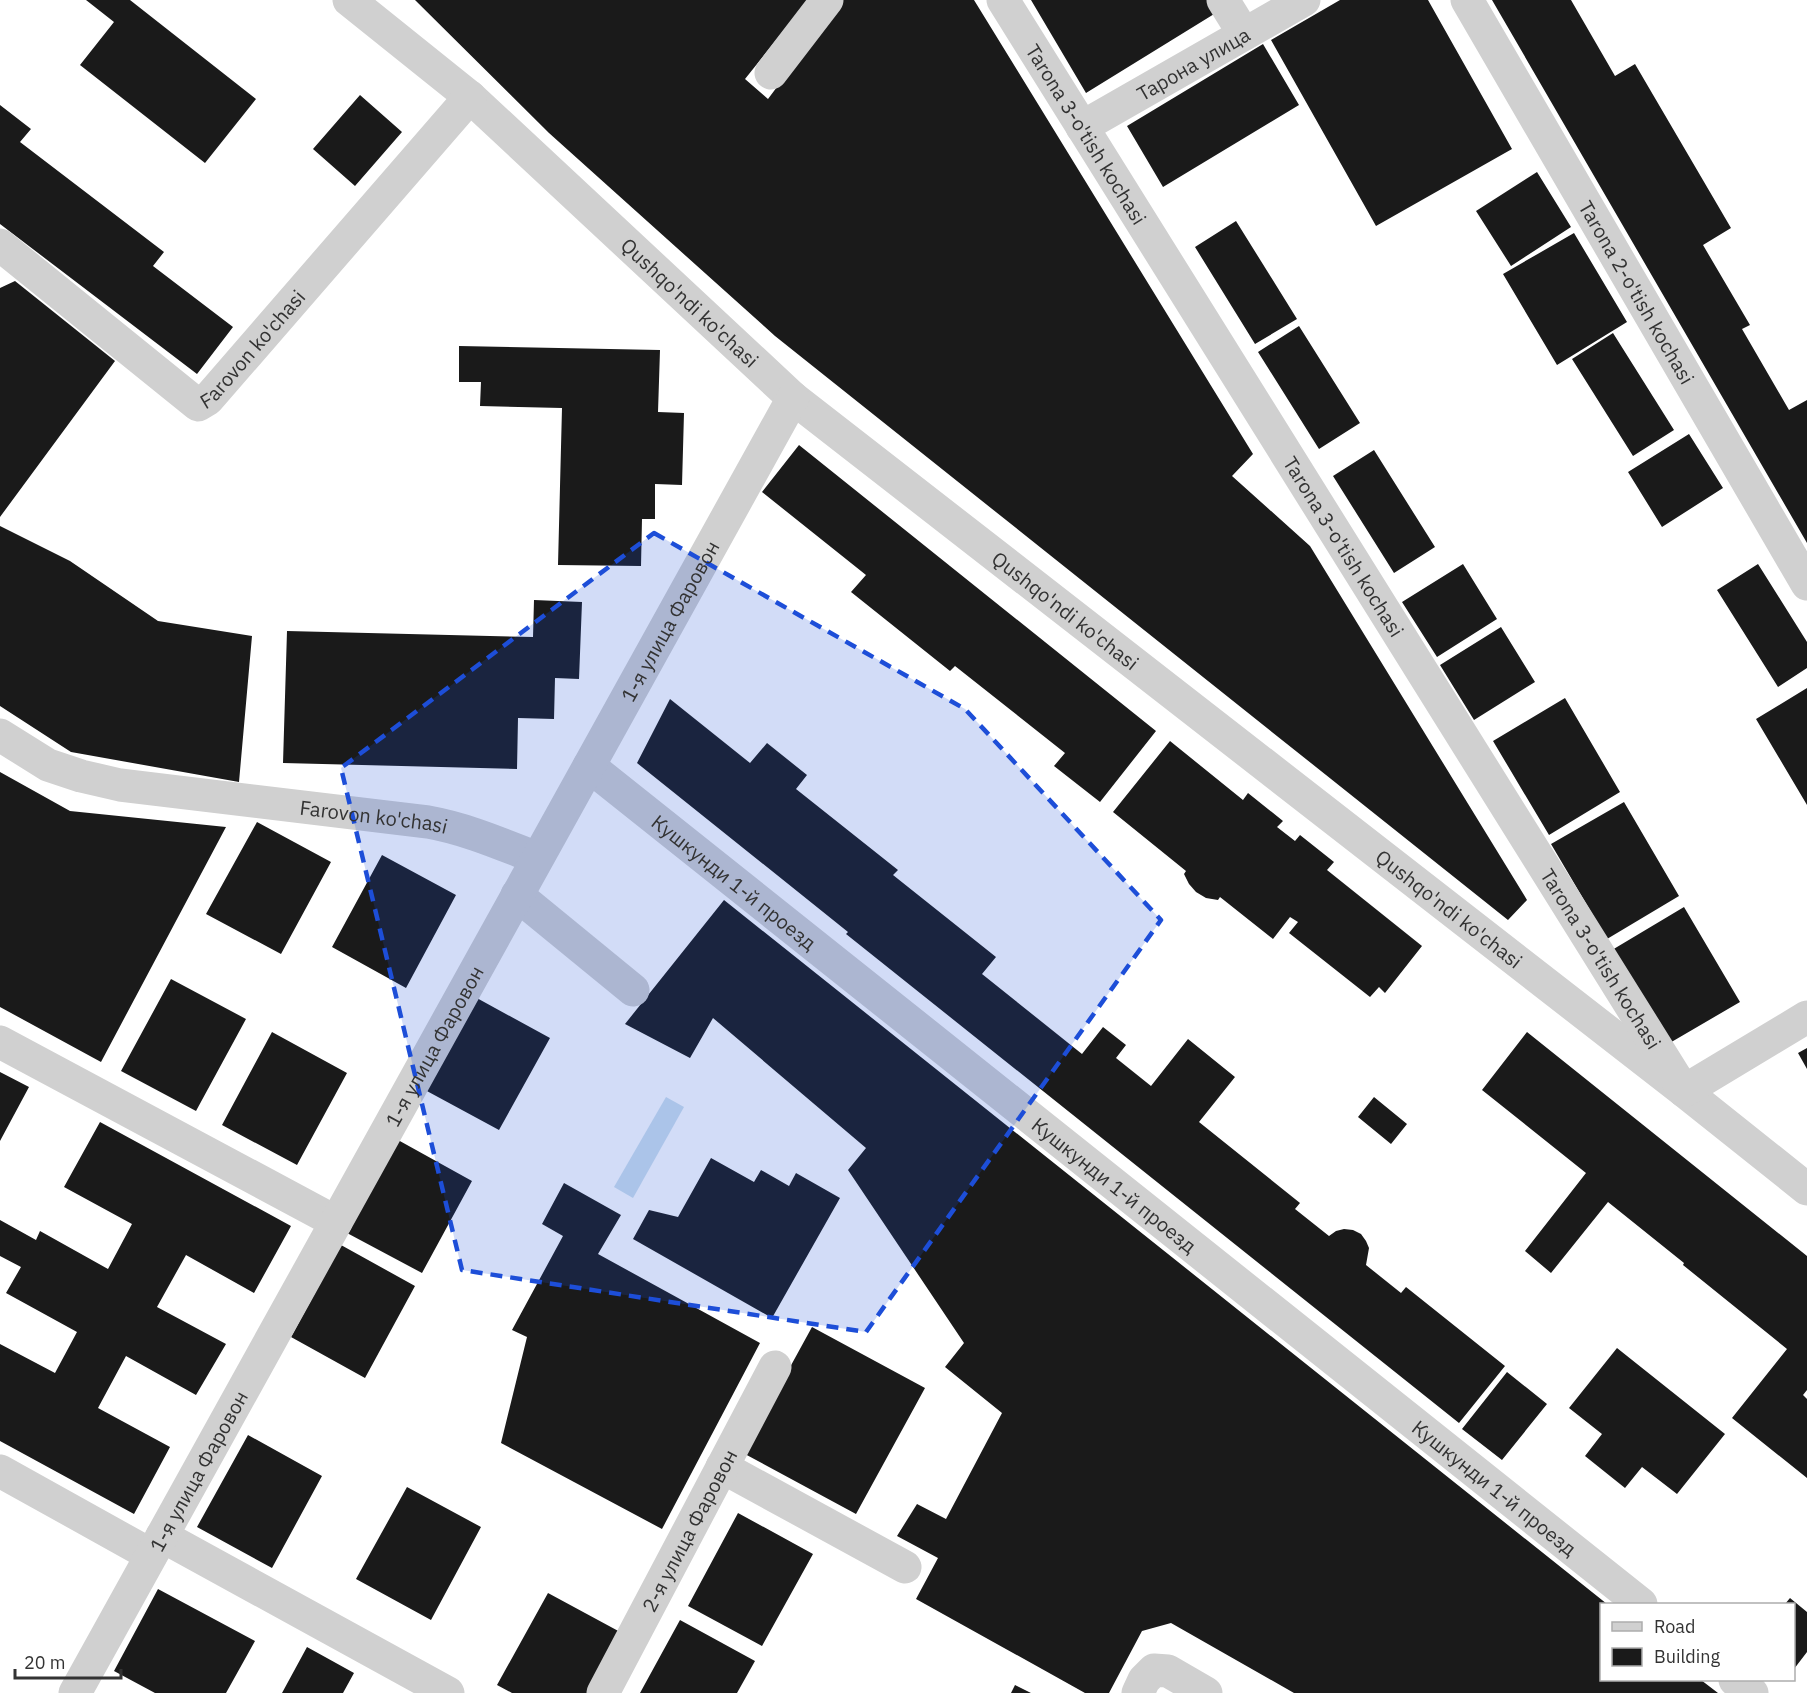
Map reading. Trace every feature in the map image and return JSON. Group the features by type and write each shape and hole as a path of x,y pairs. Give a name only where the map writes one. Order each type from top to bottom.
{"street":[{"name":"Qushqo'ndi ko'chasi","path":"350,0 470,97 793,398 1807,1189"},
{"path":"771,73 827,0"},
{"name":"Tarona 3-o'tish kochasi","path":"1003,0 1684,1091"},
{"path":"1223,0 1244,34"},
{"name":"Тарона улица","path":"1082,127 1304,0"},
{"name":"Tarona 2-o'tish kochasi","path":"1467,0 1807,584"},
{"name":"Farovon ko'chasi","path":"0,245 198,405 208,399 470,97"},
{"name":"1-я улица Фаровон","path":"75,1693 793,398"},
{"name":"Farovon ko'chasi","path":"0,735 48,765 120,785 428,822 479,835 537,858"},
{"name":"Кушкунди 1-й проезд","path":"589,766 1638,1603"},
{"path":"517,895 633,990"},
{"path":"1684,1091 1807,1017"},
{"path":"0,1042 336,1222"},
{"name":"2-я улица Фаровон","path":"603,1693 775,1367"},
{"path":"722,1467 905,1567"},
{"path":"0,1471 156,1545 448,1693"},
{"path":"1146,1682 1168,1671 1206,1693"},
{"path":"1736,1681 1752,1693"}],"highlighted area":[{"path":"654,533 965,709 1161,920 866,1332 462,1270 341,768"}],"water":[{"path":"666,1097 684,1107 633,1198 614,1187"}],"building":[{"path":"86,0 130,0 256,99 205,163 80,65 114,22"},
{"path":"415,0 808,0 745,79 768,99 842,0 974,0 1253,454 1232,476 1310,546 1527,900 1508,920 775,336 549,133"},
{"path":"1031,0 1213,0 1219,11 1086,93"},
{"path":"1340,0 1428,0 1512,149 1376,226 1271,40"},
{"path":"1492,0 1571,0 1615,76 1635,64 1731,228 1703,245 1750,325 1742,329 1789,410 1807,400 1807,543"},
{"path":"1263,44 1299,105 1163,187 1127,126"},
{"path":"360,95 402,132 355,186 313,149"},
{"path":"0,105 31,129 20,142 164,252 153,266 233,327 197,374 0,224"},
{"path":"1537,172 1571,227 1511,266 1476,211"},
{"path":"1236,221 1297,319 1255,344 1195,247"},
{"path":"1574,233 1627,322 1557,365 1503,274"},
{"path":"15,281 115,361 0,517 0,288"},
{"path":"1299,326 1360,423 1319,449 1258,352"},
{"path":"1613,333 1674,430 1633,456 1572,359"},
{"path":"459,346 660,350 658,412 684,413 682,485 655,484 655,519 642,519 641,566 558,565 562,408 480,406 481,382 459,382"},
{"path":"1689,434 1723,488 1662,527 1628,472"},
{"path":"799,445 1156,731 1100,802 1054,766 1065,753 955,666 950,671 851,592 866,575 762,492"},
{"path":"1374,450 1435,547 1394,573 1333,476"},
{"path":"0,526 70,561 158,621 252,636 239,782 71,752 0,706"},
{"path":"1463,564 1497,619 1437,657 1402,602"},
{"path":"1758,564 1807,642 1807,668 1778,687 1717,590"},
{"path":"534,600 582,602 579,679 555,678 554,719 518,718 517,769 283,763 287,631 533,637"},
{"path":"1501,627 1535,682 1474,720 1440,665"},
{"path":"1807,688 1807,805 1756,719"},
{"path":"1565,698 1620,792 1549,835 1493,741"},
{"path":"670,699 750,763 767,743 807,775 796,789 898,870 893,875 996,957 982,974 1082,1054 1103,1027 1126,1045 1116,1058 1151,1086 1188,1039 1235,1077 1199,1122 1300,1203 1295,1209 1329,1236 1344,1229 1361,1234 1369,1248 1366,1265 1401,1293 1406,1287 1505,1366 1459,1423 846,934 848,932 637,763"},
{"path":"1170,741 1243,800 1248,793 1283,821 1277,827 1295,841 1300,835 1334,862 1327,870 1422,946 1385,993 1379,987 1370,997 1289,933 1298,922 1290,917 1273,939 1220,897 1218,900 1206,898 1196,892 1184,874 1186,871 1113,812"},
{"path":"0,772 70,811 226,827 101,1062 0,1007"},
{"path":"1624,802 1679,896 1607,939 1551,844"},
{"path":"257,822 331,862 281,954 206,914"},
{"path":"382,855 456,895 406,988 332,947"},
{"path":"724,900 1606,1603 1600,1603 1600,1681 1702,1681 1718,1693 1294,1693 1171,1623 1142,1631 1109,1693 1085,1693 916,1599 938,1558 897,1536 917,1504 946,1519 1002,1413 945,1367 964,1343 848,1170 866,1148 713,1018 690,1058 625,1024"},
{"path":"1684,907 1740,1002 1668,1044 1612,950"},
{"path":"171,979 246,1019 196,1111 121,1071"},
{"path":"475,997 550,1038 499,1130 425,1090"},
{"path":"272,1032 347,1073 297,1165 222,1125"},
{"path":"1527,1032 1807,1256 1807,1390 1803,1395 1807,1399 1807,1478 1732,1418 1787,1349 1683,1265 1684,1263 1608,1202 1551,1273 1525,1251 1586,1173 1482,1090"},
{"path":"1807,1048 1807,1069 1798,1053"},
{"path":"0,1072 29,1087 0,1141"},
{"path":"1374,1097 1407,1124 1391,1144 1358,1117"},
{"path":"100,1122 291,1226 254,1293 186,1255 157,1307 226,1344 196,1395 126,1356 98,1408 170,1447 134,1514 0,1441 0,1344 55,1373 77,1332 6,1293 21,1267 0,1256 0,1220 36,1240 40,1231 108,1269 132,1224 64,1187"},
{"path":"398,1140 472,1181 422,1273 347,1233"},
{"path":"711,1158 754,1182 761,1170 789,1186 796,1173 840,1198 772,1318 633,1239 649,1210 678,1217"},
{"path":"564,1183 621,1215 598,1254 760,1343 662,1529 501,1443 527,1337 512,1330 563,1236 542,1224"},
{"path":"341,1245 415,1286 365,1378 291,1337"},
{"path":"812,1327 925,1388 856,1514 743,1453"},
{"path":"1617,1348 1725,1434 1677,1494 1642,1467 1625,1488 1585,1456 1602,1434 1569,1408"},
{"path":"1507,1372 1547,1404 1502,1460 1462,1429"},
{"path":"248,1435 322,1476 272,1568 197,1527"},
{"path":"407,1487 481,1527 431,1620 356,1579"},
{"path":"738,1513 813,1554 762,1646 688,1606"},
{"path":"158,1589 255,1641 226,1693 155,1693 114,1671"},
{"path":"548,1593 622,1633 589,1693 512,1693 497,1685"},
{"path":"1790,1598 1807,1612 1807,1652 1795,1668 1795,1603 1786,1603"},
{"path":"680,1620 755,1661 737,1693 640,1693"},
{"path":"307,1647 354,1673 343,1693 282,1693"},
{"path":"1015,1685 1031,1693 1011,1693"}]}
